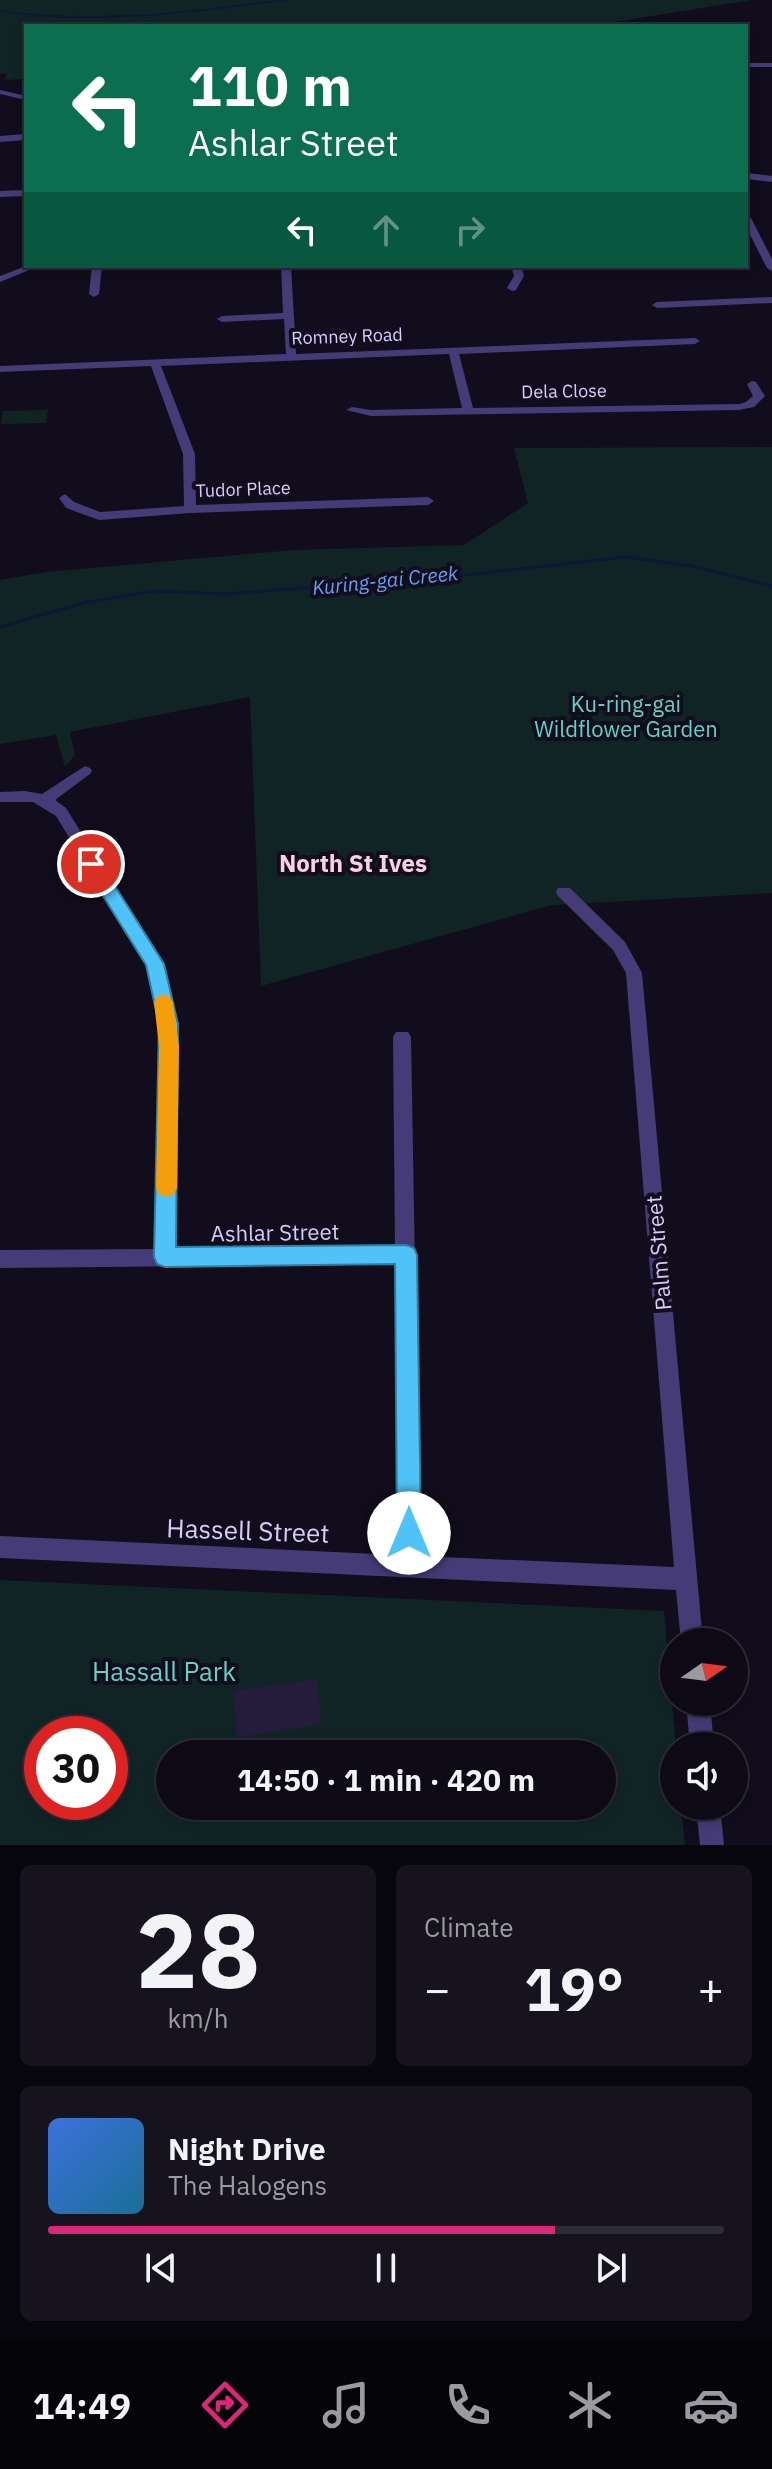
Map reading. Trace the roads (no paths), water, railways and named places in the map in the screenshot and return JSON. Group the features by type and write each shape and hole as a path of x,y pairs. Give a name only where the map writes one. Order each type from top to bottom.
{"street":[{"path":"748,65 772,65"},
{"path":"1,92 24,98"},
{"path":"0,139 24,137"},
{"path":"748,176 772,179"},
{"path":"0,194 24,193"},
{"path":"750,232 772,268"},
{"path":"0,279 29,268"},
{"path":"94,294 97,268"},
{"path":"286,268 291,356"},
{"path":"512,288 519,276 517,268"},
{"path":"657,305 772,300"},
{"path":"222,319 288,316"},
{"name":"Romney Road","path":"0,369 695,341"},
{"path":"453,350 468,411"},
{"path":"155,363 189,454 190,509"},
{"name":"Dela Close","path":"352,410 371,413 739,407 750,405 759,396 752,384"},
{"name":"Tudor Place","path":"65,498 70,505 99,516 190,509 428,501"},
{"path":"45,800 85,771"},
{"path":"0,797 45,800 61,812 155,964 169,1024 165,1257"},
{"name":"Palm Street","path":"564,892 619,946 634,973 691,1628"},
{"path":"402,1037 409,1564"},
{"name":"Ashlar Street","path":"0,1259 406,1255"},
{"name":"Hassell Street","path":"0,1547 686,1579"},
{"path":"709,1820 712,1845"}],"waterway":[{"path":"0,11 107,17 285,0"},
{"name":"Kuring-gai Creek","path":"0,627 83,603 153,591 224,594 449,577 625,557 692,566 772,586"}],"district":[{"name":"North St Ives","path":"353,863"}],"park label":[{"name":"Ku-ring-gai Wildflower Garden","path":"626,716"},
{"name":"Hassall Park","path":"164,1671"}]}
